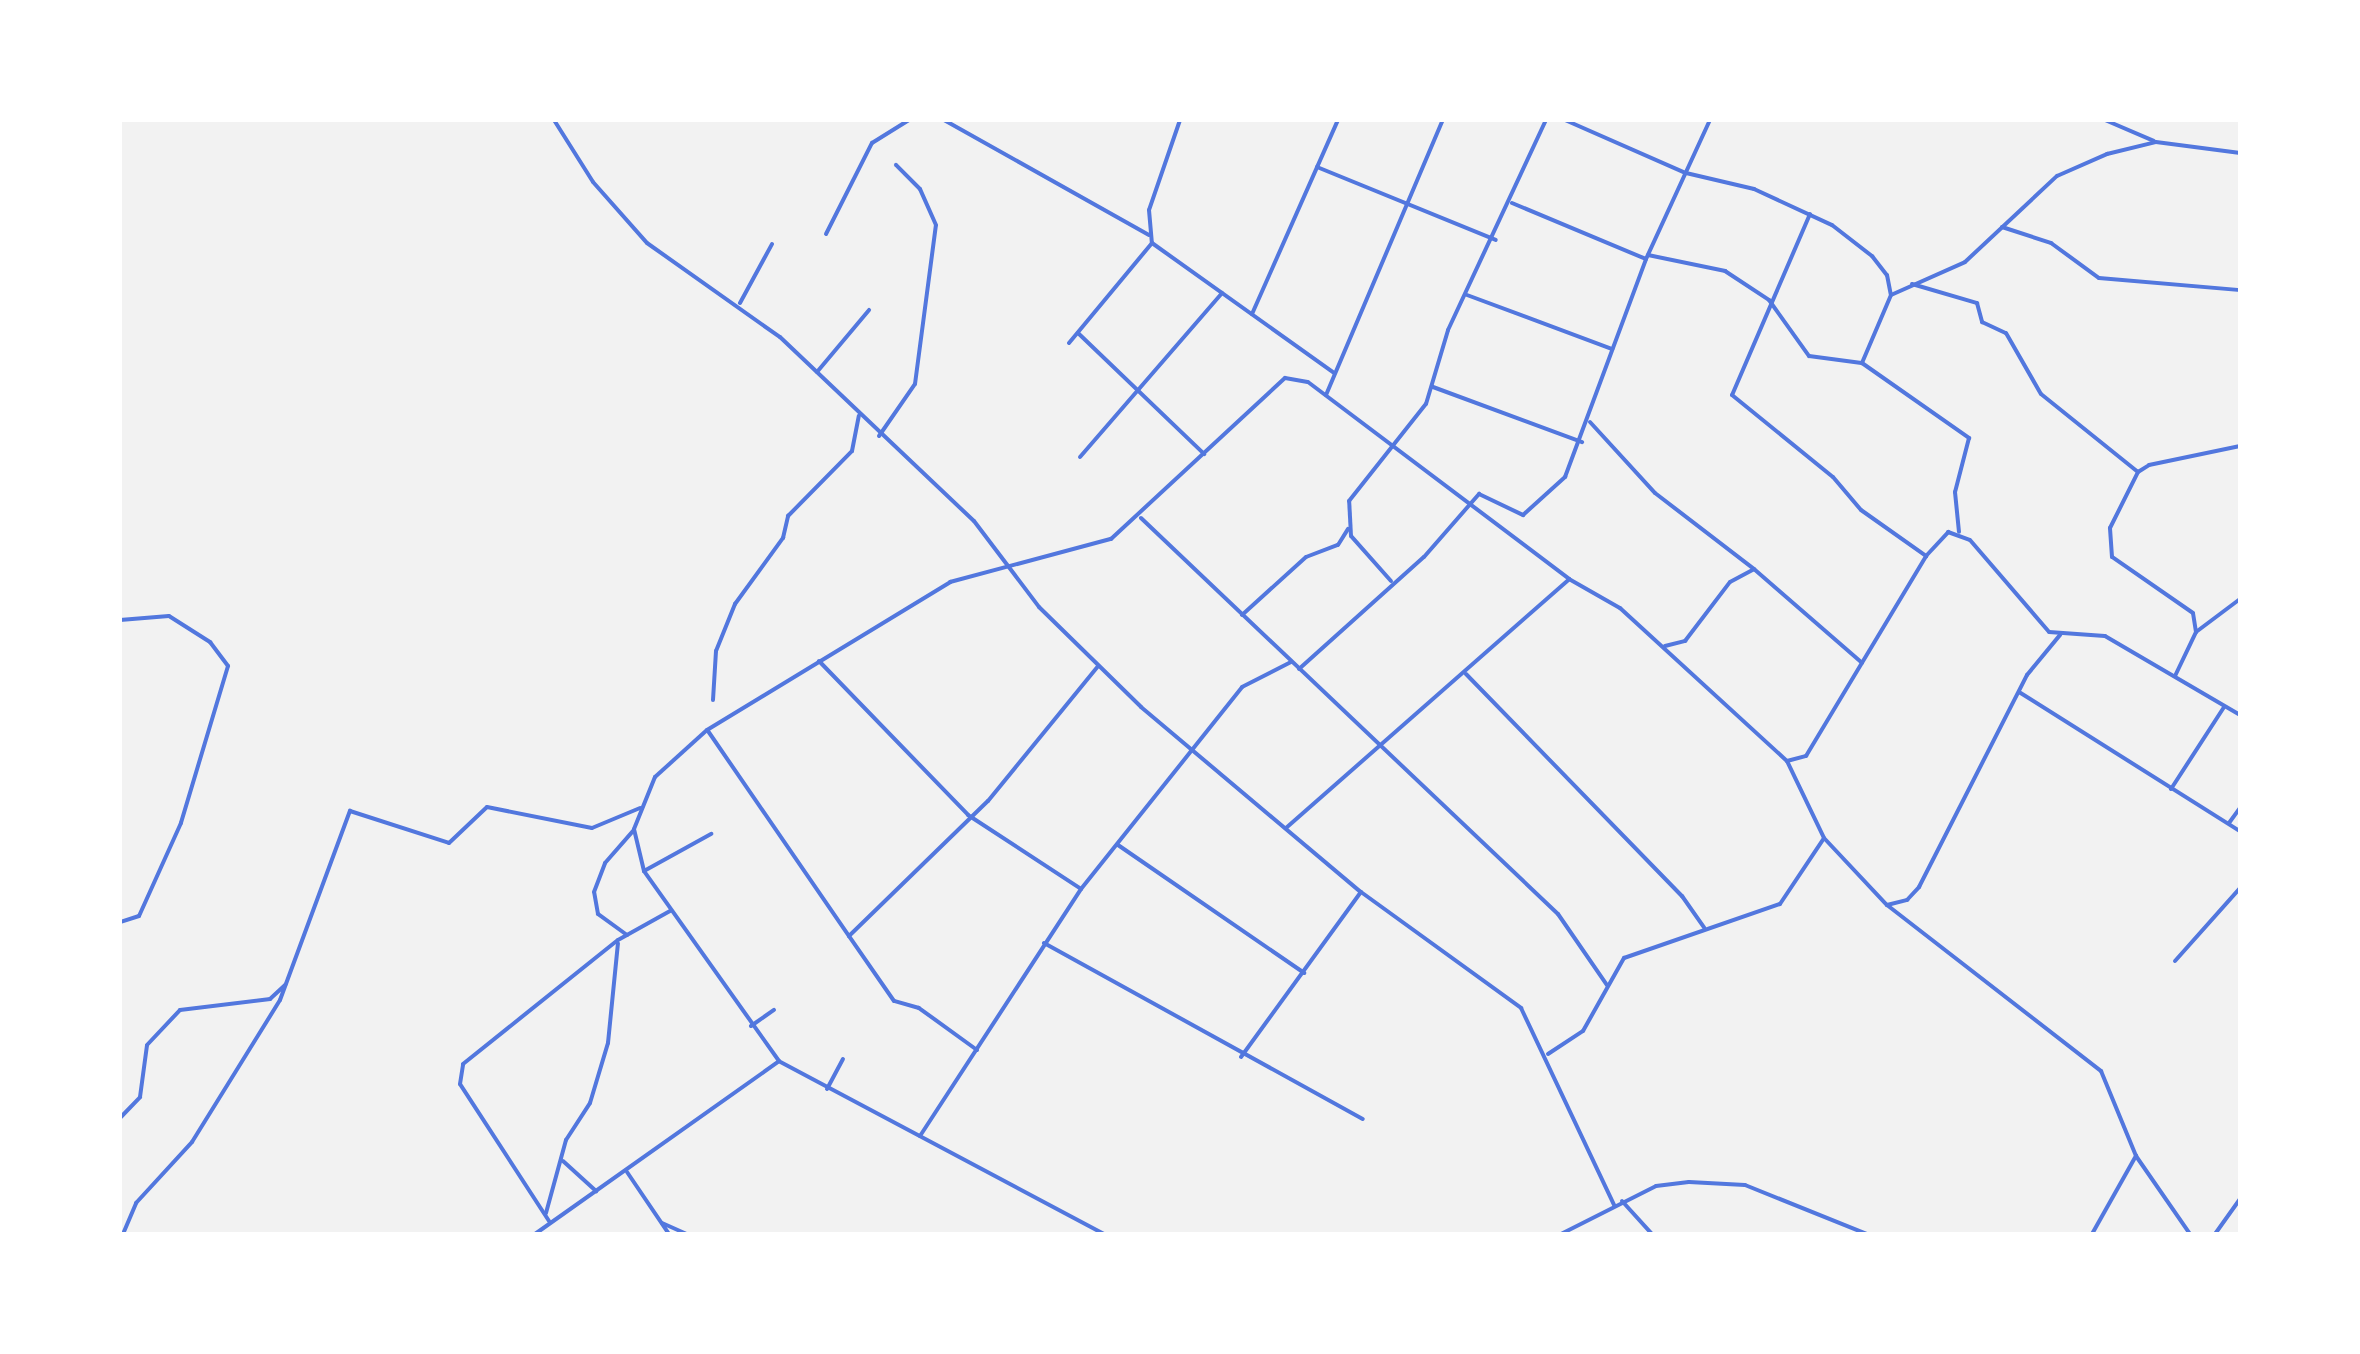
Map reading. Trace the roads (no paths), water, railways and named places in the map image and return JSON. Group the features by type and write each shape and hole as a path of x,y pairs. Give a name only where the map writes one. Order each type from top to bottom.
{"street":[{"path":"554,120 593,182 647,243 740,303 879,436 974,521 1001,564 1098,666 1190,750 1361,892 1521,1008 1548,1054 1614,1205"},
{"path":"826,234 872,143 909,120"},
{"path":"944,120 1149,235"},
{"path":"1180,120 1149,210 1152,243 1334,373"},
{"path":"1252,314 1338,120"},
{"path":"1326,395 1443,120"},
{"path":"1242,615 1306,557 1338,545 1348,529 1358,481 1391,442 1416,422 1433,387 1467,295 1496,240 1546,120"},
{"path":"1565,120 1686,173 1754,189 1810,214 1872,256 1887,275 1891,295 1862,363"},
{"path":"1299,669 1484,494 1518,514 1530,512 1565,477 1590,421 1612,349 1647,257 1710,120"},
{"path":"2105,120 2156,142 2240,153"},
{"path":"1891,295 1965,262 2057,176 2156,142"},
{"path":"879,436 915,384 936,225 920,189 896,165"},
{"path":"1317,167 1496,240"},
{"path":"1512,203 1647,257 1715,268 1769,300 1809,356 1862,363 1969,438 1955,492 1959,532 2029,615 2060,635 2105,636 2240,715"},
{"path":"1810,214 1769,300 1732,395 1833,477 1861,510 1926,556"},
{"path":"2001,227 2051,243 2099,278 2240,290"},
{"path":"1069,343 1152,243"},
{"path":"740,303 772,244"},
{"path":"1910,284 1977,303 1982,322 2006,333 2041,394 2138,472"},
{"path":"1080,457 1222,293"},
{"path":"1467,295 1612,349"},
{"path":"816,373 869,310"},
{"path":"1078,333 1204,454"},
{"path":"627,935 598,914 594,892 605,863 634,829 655,777 707,730 950,582 1001,564 1082,552 1141,518 1285,378 1326,395 1473,502 1569,579 1620,608 1787,761 1824,838 1887,905 2101,1071 2136,1156 2190,1234"},
{"path":"1433,387 1582,442"},
{"path":"713,700 716,651 735,604 783,538 788,516 852,451 859,416"},
{"path":"1590,421 1669,506 1754,569 1862,663"},
{"path":"2196,632 2179,597 2112,557 2110,528 2138,472 2181,454 2240,446"},
{"path":"1141,518 1558,914 1607,985"},
{"path":"1348,529 1391,581"},
{"path":"1787,761 1806,756 1938,539 1959,532"},
{"path":"1665,646 1685,641 1730,582 1754,569"},
{"path":"1286,828 1466,673 1569,579"},
{"path":"2175,676 2196,632 2240,599"},
{"path":"120,620 169,616 210,642 228,666 181,823 139,916 120,922"},
{"path":"1887,905 1907,900 1919,887 2019,691 2060,635"},
{"path":"819,661 968,815 1081,889"},
{"path":"920,1136 1081,889 1190,750 1252,677 1292,662"},
{"path":"849,936 968,815 988,801 1098,666"},
{"path":"1466,673 1682,896 1704,928"},
{"path":"2019,691 2240,831"},
{"path":"2171,789 2224,707"},
{"path":"707,730 894,1001 919,1008 977,1050"},
{"path":"123,1234 136,1203 192,1142 288,981 350,811 449,843 487,807 592,828 640,808"},
{"path":"2229,823 2240,808"},
{"path":"634,829 644,871 751,1026 779,1061 1104,1234"},
{"path":"644,871 711,834"},
{"path":"1548,1054 1583,1031 1624,958 1780,904 1824,838"},
{"path":"1118,845 1304,973"},
{"path":"2175,961 2240,888"},
{"path":"1241,1057 1361,892"},
{"path":"549,1221 460,1084 463,1064 618,940 670,911"},
{"path":"546,1213 608,1043 618,940"},
{"path":"1044,943 1241,1057 1363,1119"},
{"path":"120,1118 133,1111 145,1081 147,1045 165,1022 193,1005 270,999 288,981"},
{"path":"751,1026 774,1010"},
{"path":"827,1089 843,1059"},
{"path":"535,1234 549,1221 627,1172 779,1061"},
{"path":"2092,1234 2136,1156"},
{"path":"563,1161 596,1191"},
{"path":"627,1172 669,1234"},
{"path":"1561,1234 1622,1201 1689,1182 1745,1185 1867,1234"},
{"path":"2215,1234 2240,1199"},
{"path":"1622,1201 1652,1234"},
{"path":"660,1222 687,1234"}]}
